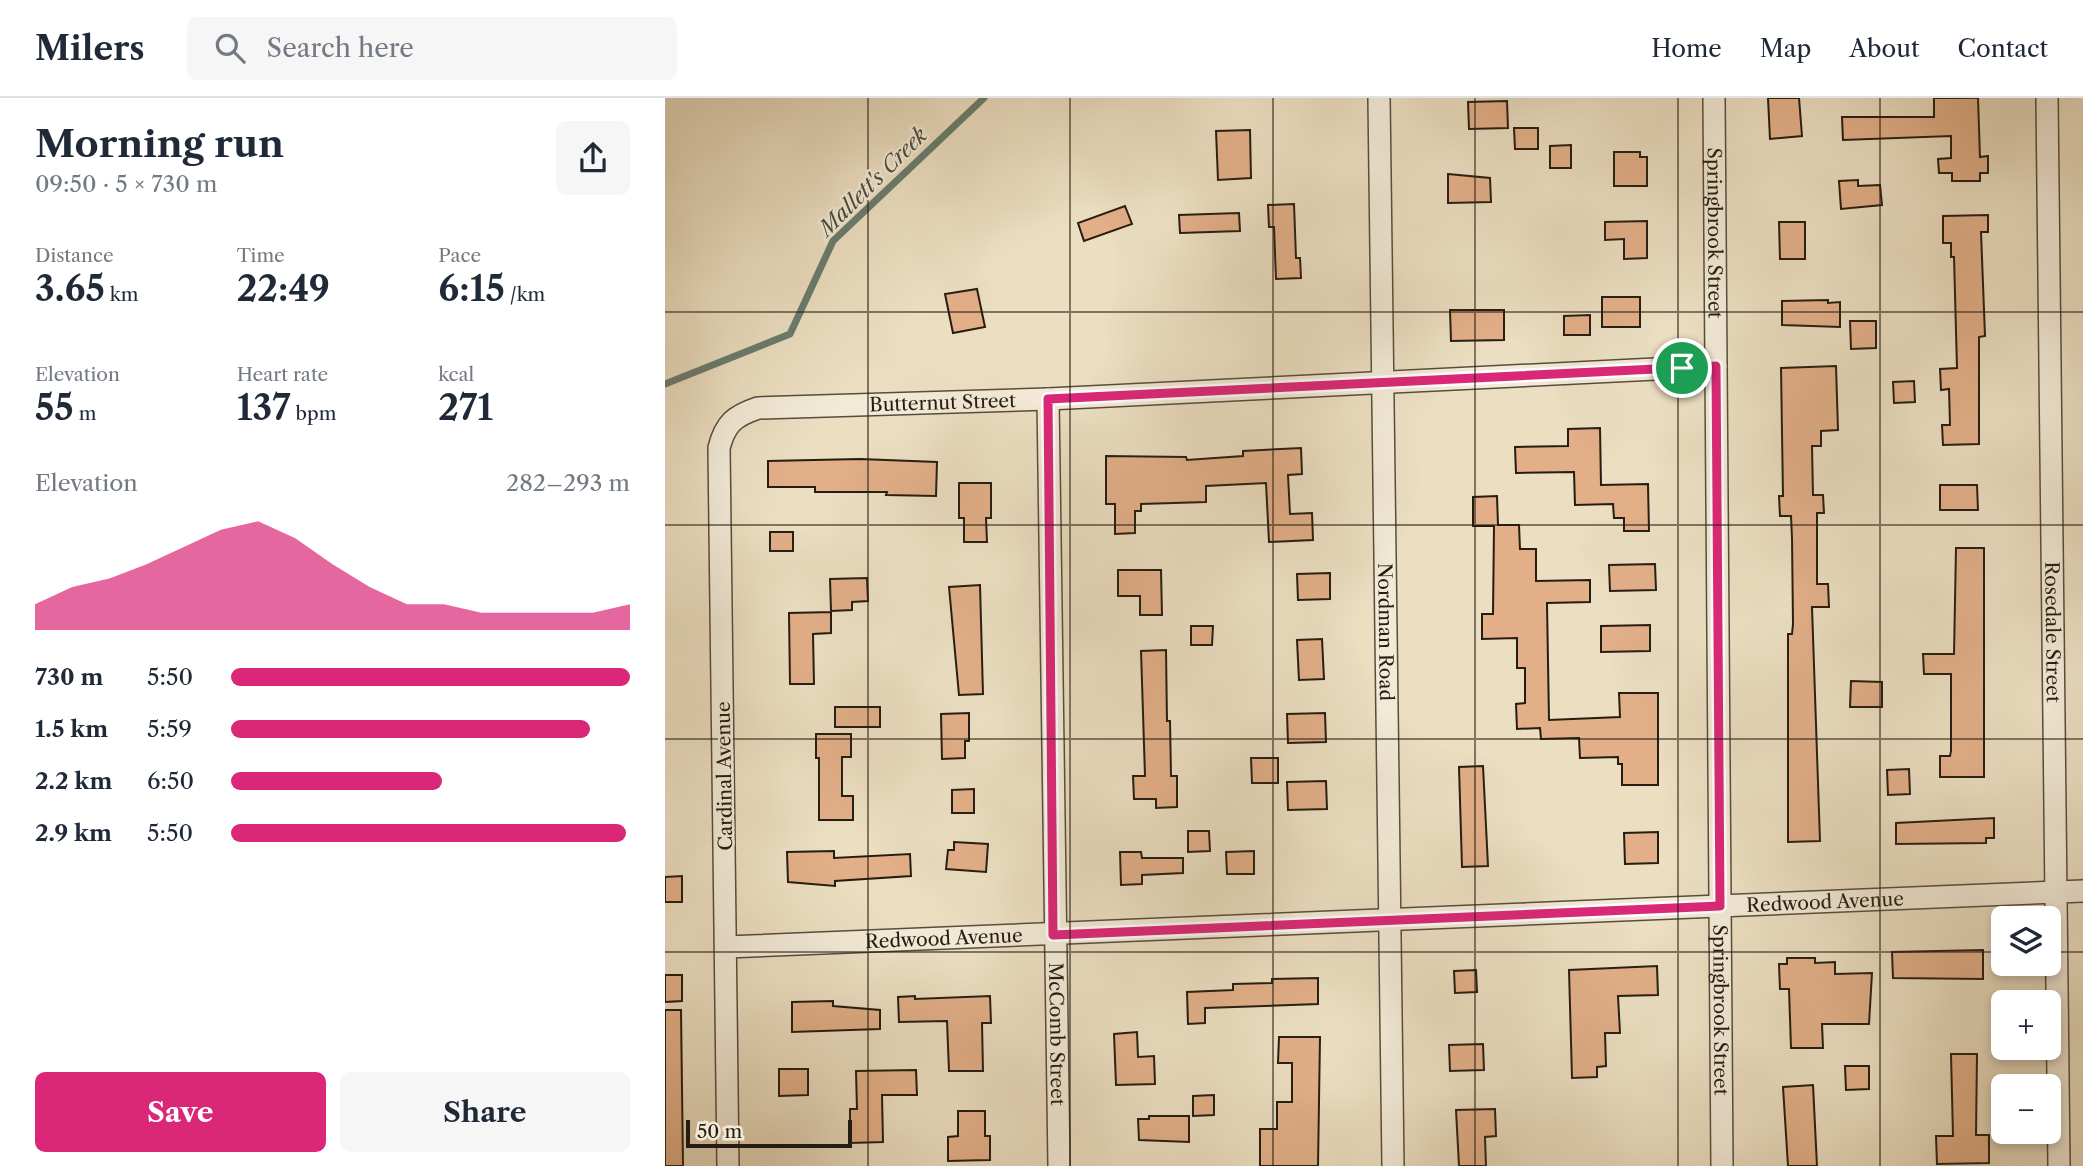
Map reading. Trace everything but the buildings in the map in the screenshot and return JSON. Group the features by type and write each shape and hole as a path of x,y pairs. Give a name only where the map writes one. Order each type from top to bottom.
{"street":[{"name":"Nordman Road","path":"1379,98 1392,1166"},
{"name":"Springbrook Street","path":"1714,98 1722,1166"},
{"name":"Rosedale Street","path":"2047,98 2059,1166"},
{"name":"Butternut Street","path":"758,408 1048,399 1716,366"},
{"name":"McComb Street","path":"1048,399 1053,935 1059,1166"},
{"name":"Cardinal Avenue","path":"728,1166 719,448 723,429 737,414 758,408"},
{"name":"Redwood Avenue","path":"727,947 2083,891"}],"waterway":[{"name":"Mallett's Creek","path":"665,384 790,334 833,241 984,98"}],"route":[{"path":"1716,366 1720,906 1053,935 1048,399 1682,368 1716,366"}]}
